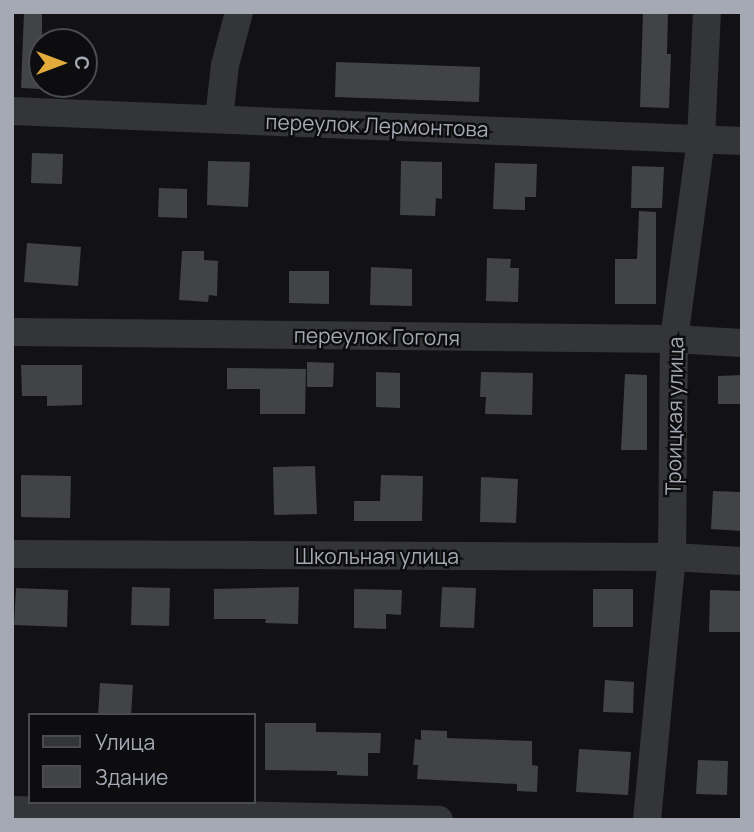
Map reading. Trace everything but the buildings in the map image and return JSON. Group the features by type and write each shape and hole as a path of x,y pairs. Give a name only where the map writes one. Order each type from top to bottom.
{"street":[{"path":"219,119 225,65 239,12"},
{"name":"Троицкая улица","path":"647,820 672,557 674,339 701,139 707,12"},
{"name":"переулок Лермонтова","path":"12,111 742,141"},
{"name":"переулок Гоголя","path":"12,332 674,339 742,343"},
{"name":"Школьная улица","path":"12,554 672,557 742,561"},
{"path":"12,810 439,820"}]}
